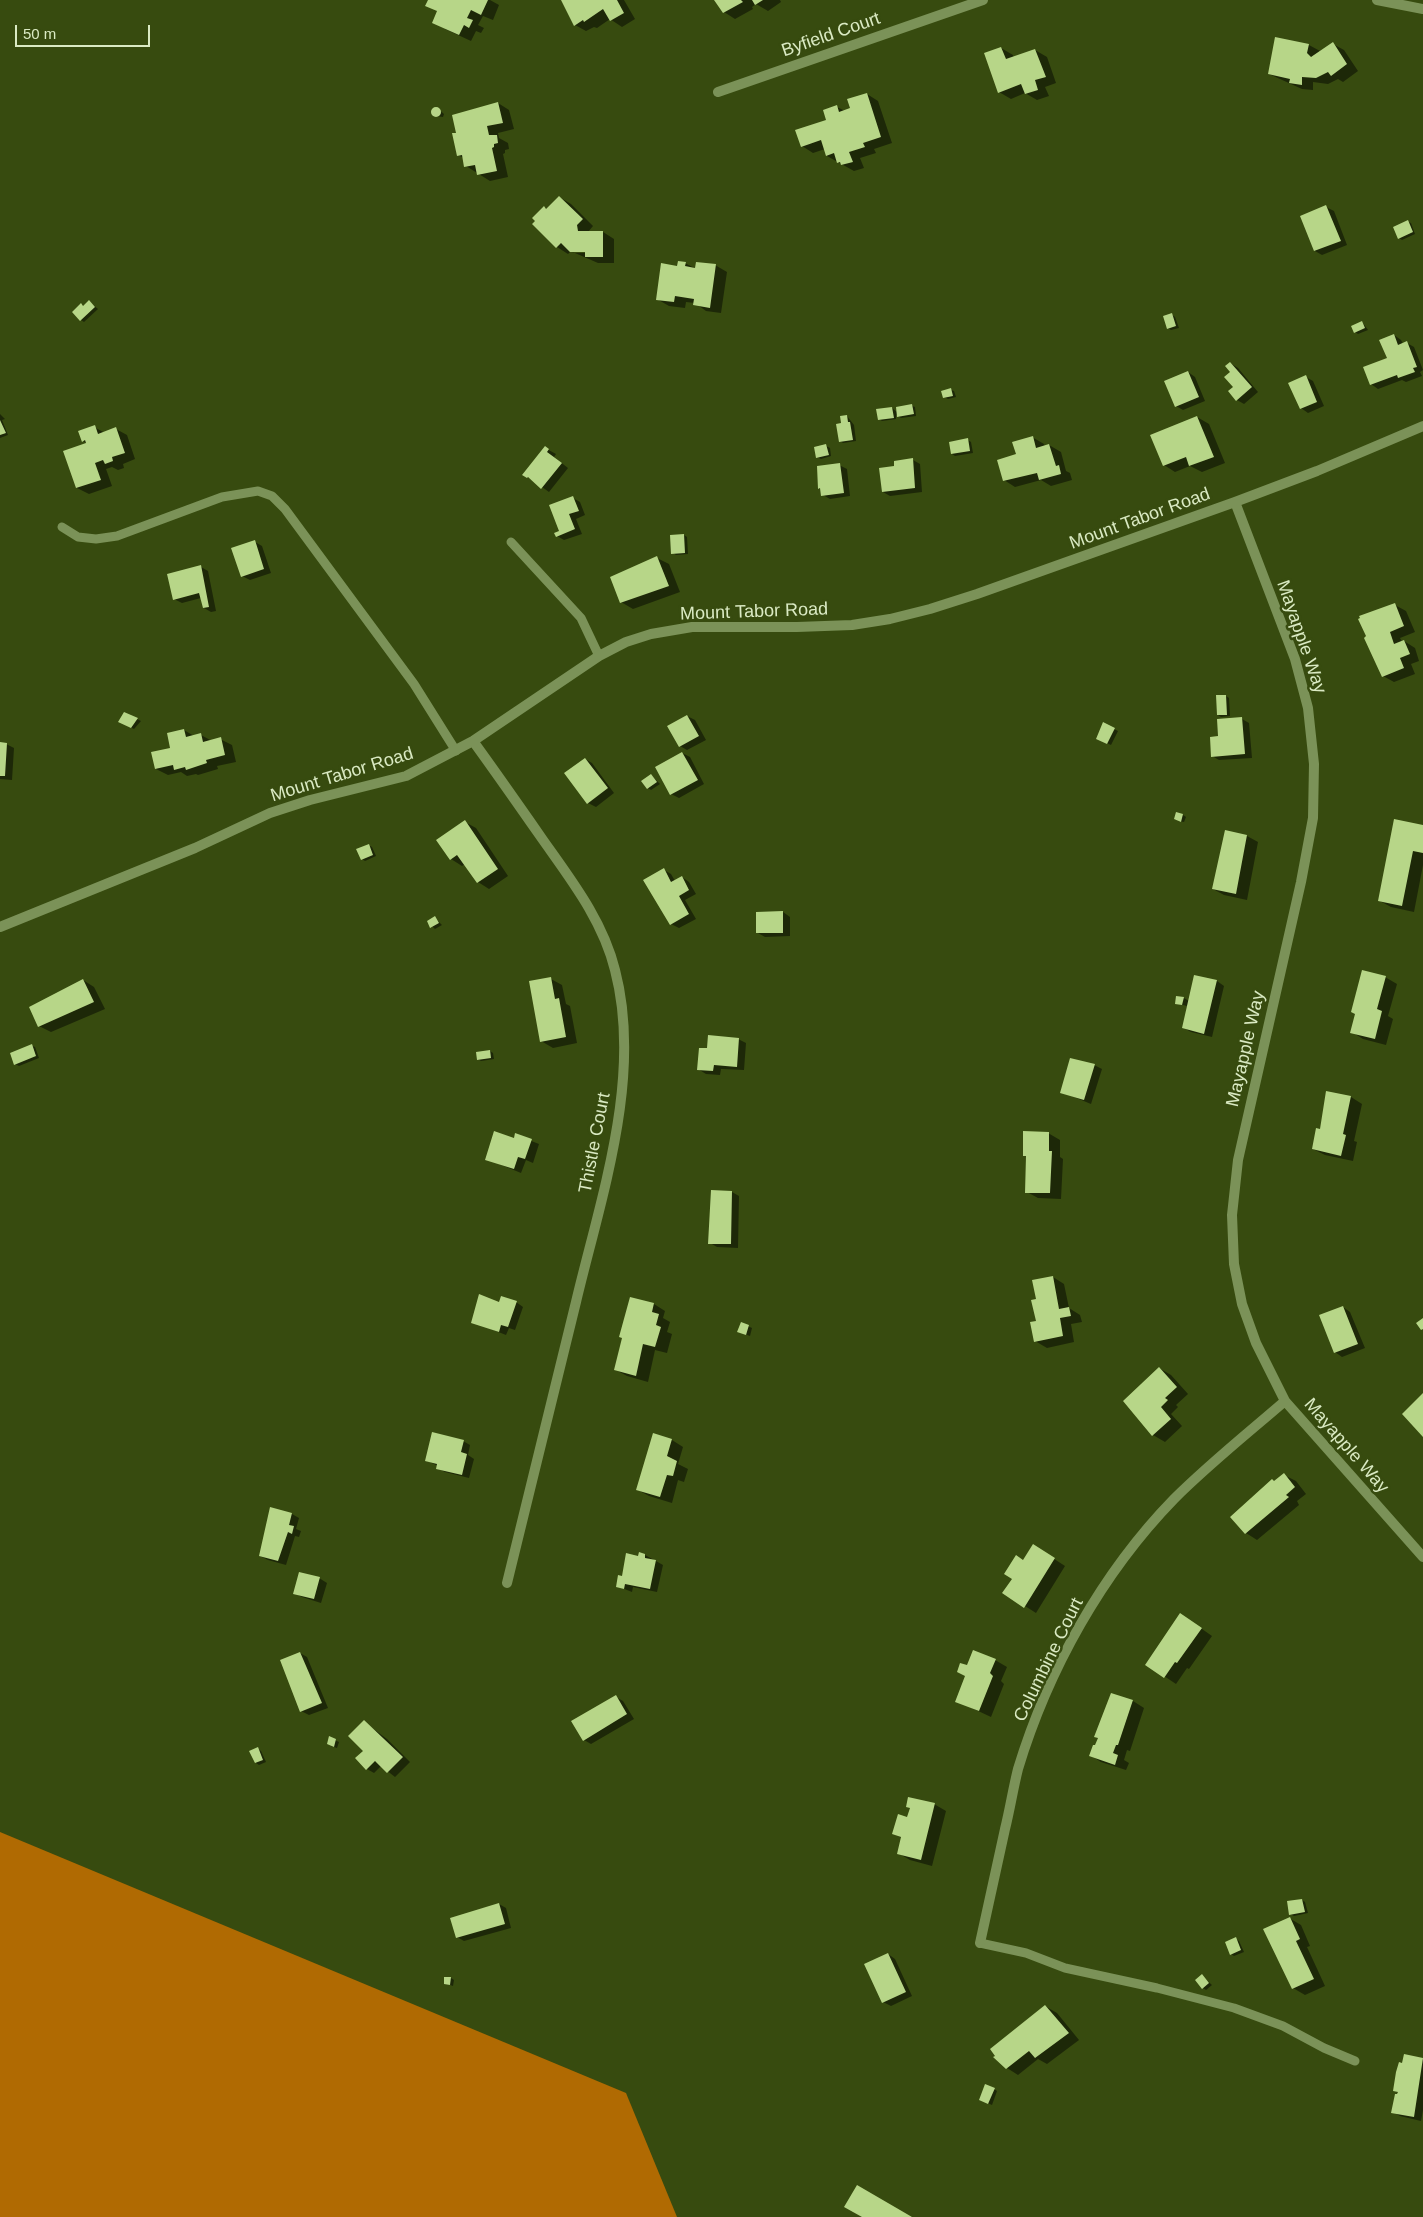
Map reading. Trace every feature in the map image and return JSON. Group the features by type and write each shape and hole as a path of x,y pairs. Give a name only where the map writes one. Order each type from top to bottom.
{"street":[{"name":"Byfield Court","path":"718,92 983,0"},
{"path":"1377,0 1423,9"},
{"name":"Mount Tabor Road","path":"0,927 195,848 270,814 310,800 406,776 473,741 598,656 626,642 651,634 692,627 834,626 898,617 977,594 1235,502 1317,471 1423,426"},
{"name":"Mayapple Way","path":"1235,502 1295,659 1308,708 1314,764 1313,818 1301,882 1238,1160 1232,1215 1234,1264 1242,1304 1256,1343 1285,1401 1423,1557"},
{"name":"Thistle Court","path":"473,741 584,897 600,929 615,969 623,1014 624,1065 620,1114 507,1583"},
{"name":"Columbine Court","path":"980,1943 1018,1770 1051,1685 1074,1638 1101,1592 1139,1540 1174,1500 1207,1467 1285,1401"}],"lane":[{"path":"62,527 78,537 96,539 117,536 222,497 258,491 272,496 285,509 414,684 456,750"},
{"path":"511,542 582,618 598,656"},
{"path":"980,1943 1026,1953 1065,1968 1157,1988 1234,2008 1284,2026 1324,2048 1355,2061"}],"shaded area":[{"path":"0,1832 626,2093 677,2217 0,2217"}],"building":[{"path":"428,0 488,0 481,15 471,10 467,18 473,20 469,28 464,25 459,35 432,23 437,11 425,6"},
{"path":"561,0 617,0 624,13 610,21 603,9 584,22 583,20 574,26"},
{"path":"714,0 741,0 743,2 723,13"},
{"path":"752,0 763,0 755,5"},
{"path":"1275,37 1309,44 1307,53 1311,57 1333,42 1347,64 1331,76 1328,72 1316,78 1302,77 1302,85 1289,83 1290,79 1268,74"},
{"path":"1001,47 1006,59 1035,49 1046,77 1035,80 1038,90 1025,94 1021,84 998,93 984,53"},
{"path":"867,93 881,137 863,143 865,147 849,152 853,162 841,165 840,162 837,163 834,153 826,156 821,140 801,147 795,130 826,120 823,110 837,105 839,112 850,108 847,99"},
{"path":"498,102 503,123 487,126 489,135 497,135 498,143 494,144 492,148 497,171 477,175 475,165 464,167 462,155 457,156 452,133 456,133 452,115"},
{"path":"434,107 438,107 441,112 440,116 434,117 431,114 431,110"},
{"path":"559,196 583,219 577,225 578,231 603,231 603,257 585,257 585,252 570,252 561,243 556,248 532,224 535,221 532,218 544,206 546,209"},
{"path":"1326,205 1341,241 1314,251 1300,216"},
{"path":"1408,220 1413,232 1398,239 1393,227"},
{"path":"678,261 686,262 685,266 695,268 696,262 716,264 710,308 693,305 694,299 675,296 674,302 656,300 661,263 677,266"},
{"path":"89,300 95,307 80,321 72,312 81,303 83,306"},
{"path":"1172,313 1176,326 1167,329 1163,316"},
{"path":"1362,321 1365,328 1354,333 1351,326"},
{"path":"1394,334 1398,345 1407,341 1417,367 1413,368 1415,372 1398,378 1397,375 1370,385 1363,367 1387,358 1379,340"},
{"path":"1230,362 1252,387 1236,401 1228,391 1233,387 1224,377 1230,372 1225,366"},
{"path":"1188,371 1199,397 1175,407 1164,381"},
{"path":"1306,375 1317,402 1300,409 1288,383"},
{"path":"951,388 953,396 943,398 941,391"},
{"path":"912,404 914,414 897,417 896,407"},
{"path":"892,407 894,418 878,420 876,409"},
{"path":"847,415 853,440 839,442 836,424 841,423 840,416"},
{"path":"1197,416 1214,457 1189,466 1186,457 1163,466 1150,435"},
{"path":"0,420 6,433 0,435"},
{"path":"95,425 98,434 116,427 125,453 112,457 113,461 105,464 103,460 95,463 101,480 76,488 63,451 86,443 85,440 82,442 78,431"},
{"path":"1033,436 1036,448 1049,444 1056,466 1059,465 1061,474 1039,480 1037,473 1003,481 997,460 1016,454 1012,442"},
{"path":"968,438 970,451 951,454 949,442"},
{"path":"826,444 829,455 816,458 814,447"},
{"path":"545,446 549,449 547,452 562,463 541,489 528,477 522,475"},
{"path":"913,458 915,488 882,492 879,468 894,466 894,461"},
{"path":"840,463 844,493 821,496 820,488 818,489 817,466"},
{"path":"573,496 579,511 569,514 575,529 556,537 554,533 559,531 549,505"},
{"path":"684,534 685,553 671,554 670,535"},
{"path":"255,540 264,569 241,577 231,548"},
{"path":"657,556 669,586 620,603 610,577"},
{"path":"201,565 209,607 203,608 199,593 173,600 167,574"},
{"path":"1395,603 1404,626 1390,632 1394,644 1404,640 1410,654 1400,658 1404,668 1382,677 1364,638 1366,636 1358,619 1360,618 1359,616"},
{"path":"1216,695 1226,695 1227,715 1217,715"},
{"path":"124,712 138,718 131,728 118,722"},
{"path":"687,715 699,736 679,747 667,726"},
{"path":"1242,717 1245,754 1211,757 1210,737 1218,736 1217,719"},
{"path":"1103,722 1115,728 1107,744 1096,739"},
{"path":"184,729 186,737 201,733 203,742 221,737 225,755 206,760 207,763 186,770 185,767 174,770 173,765 155,769 151,752 170,748 167,733"},
{"path":"0,742 7,743 5,776 0,776"},
{"path":"682,752 698,780 670,795 655,767"},
{"path":"585,758 608,788 587,804 564,773"},
{"path":"651,774 657,782 647,789 641,781"},
{"path":"1176,812 1183,814 1181,822 1174,819"},
{"path":"1394,819 1423,825 1423,853 1413,851 1402,906 1378,901"},
{"path":"465,820 498,869 477,883 457,855 450,860 436,840"},
{"path":"1225,830 1247,835 1236,894 1212,889"},
{"path":"369,844 373,855 361,860 356,849"},
{"path":"664,868 671,882 682,876 689,890 679,896 689,914 670,925 643,880"},
{"path":"783,911 783,933 756,933 756,912"},
{"path":"435,916 439,923 430,928 427,921"},
{"path":"1362,970 1386,976 1377,1009 1382,1011 1375,1039 1350,1033 1355,1014 1351,1012"},
{"path":"1194,975 1217,980 1204,1034 1182,1028"},
{"path":"551,977 555,999 559,998 566,1037 540,1042 529,981"},
{"path":"83,979 94,1002 38,1027 29,1007"},
{"path":"1176,996 1184,997 1182,1005 1175,1004"},
{"path":"708,1035 739,1038 737,1067 714,1065 713,1071 697,1070 699,1048 707,1048"},
{"path":"32,1044 36,1056 14,1065 10,1053"},
{"path":"490,1050 491,1058 477,1060 476,1052"},
{"path":"1070,1058 1095,1064 1084,1100 1060,1093"},
{"path":"1326,1091 1351,1096 1343,1134 1346,1135 1341,1156 1312,1149 1316,1128 1320,1129"},
{"path":"494,1131 514,1138 515,1133 532,1139 525,1159 518,1157 514,1169 485,1160"},
{"path":"1023,1131 1049,1132 1049,1151 1052,1151 1050,1193 1025,1193 1026,1156 1023,1156"},
{"path":"711,1190 732,1191 731,1244 708,1244"},
{"path":"1053,1276 1059,1309 1069,1307 1071,1316 1060,1318 1063,1336 1034,1342 1030,1322 1036,1321 1031,1300 1036,1299 1032,1280"},
{"path":"479,1294 499,1302 501,1296 517,1301 508,1327 501,1325 499,1332 471,1323"},
{"path":"630,1297 654,1303 652,1312 659,1314 656,1325 661,1327 655,1347 643,1344 636,1376 614,1370 622,1338 619,1337"},
{"path":"1343,1306 1358,1344 1334,1353 1319,1315"},
{"path":"1423,1318 1423,1329 1421,1330 1416,1323"},
{"path":"741,1322 749,1325 746,1335 737,1332"},
{"path":"1159,1367 1177,1387 1165,1398 1168,1400 1161,1407 1171,1419 1152,1436 1123,1401"},
{"path":"1423,1393 1423,1437 1402,1414"},
{"path":"432,1432 464,1440 461,1452 467,1454 462,1475 436,1469 437,1464 425,1461"},
{"path":"653,1433 672,1439 667,1456 677,1461 673,1476 667,1475 660,1497 636,1490"},
{"path":"1284,1473 1295,1487 1286,1495 1289,1497 1245,1534 1230,1517 1272,1479 1274,1481"},
{"path":"270,1507 292,1513 289,1525 294,1526 292,1534 288,1532 278,1561 259,1556"},
{"path":"1033,1544 1055,1558 1024,1608 1002,1593 1012,1579 1004,1574 1016,1555 1023,1560"},
{"path":"639,1552 645,1554 645,1558 656,1560 650,1589 625,1584 624,1589 616,1587 618,1575 622,1576 626,1553 638,1556"},
{"path":"299,1572 320,1577 314,1599 293,1594"},
{"path":"1180,1613 1202,1628 1164,1678 1145,1665"},
{"path":"973,1650 996,1659 990,1673 993,1676 979,1711 955,1702 965,1676 957,1672 960,1663 967,1665"},
{"path":"300,1652 322,1703 300,1712 280,1660"},
{"path":"1111,1693 1133,1700 1118,1745 1116,1745 1113,1753 1118,1755 1115,1765 1089,1756 1098,1738 1094,1737"},
{"path":"616,1695 627,1714 583,1741 571,1721"},
{"path":"364,1720 403,1757 387,1773 375,1761 366,1770 355,1758 363,1751 348,1736"},
{"path":"329,1736 336,1739 334,1747 327,1744"},
{"path":"258,1747 263,1760 255,1763 249,1751"},
{"path":"908,1797 935,1803 921,1860 897,1854 901,1837 892,1834 898,1814 907,1817 910,1808 906,1807"},
{"path":"1302,1899 1305,1912 1289,1915 1287,1901"},
{"path":"499,1903 505,1924 456,1938 450,1918"},
{"path":"1290,1917 1300,1939 1296,1941 1314,1979 1292,1989 1263,1929"},
{"path":"1236,1937 1241,1950 1230,1955 1225,1942"},
{"path":"888,1953 906,1992 882,2003 864,1964"},
{"path":"1202,1974 1209,1983 1202,1989 1195,1980"},
{"path":"444,1977 451,1977 450,1985 444,1984"},
{"path":"1045,2005 1069,2033 1035,2058 1029,2051 1006,2069 993,2057 995,2056 990,2049"},
{"path":"1404,2054 1423,2058 1414,2117 1391,2113 1395,2094 1398,2092 1393,2091 1396,2072 1399,2062 1402,2063"},
{"path":"985,2084 995,2088 988,2104 979,2100"},
{"path":"857,2185 912,2217 862,2217 844,2207"}]}
